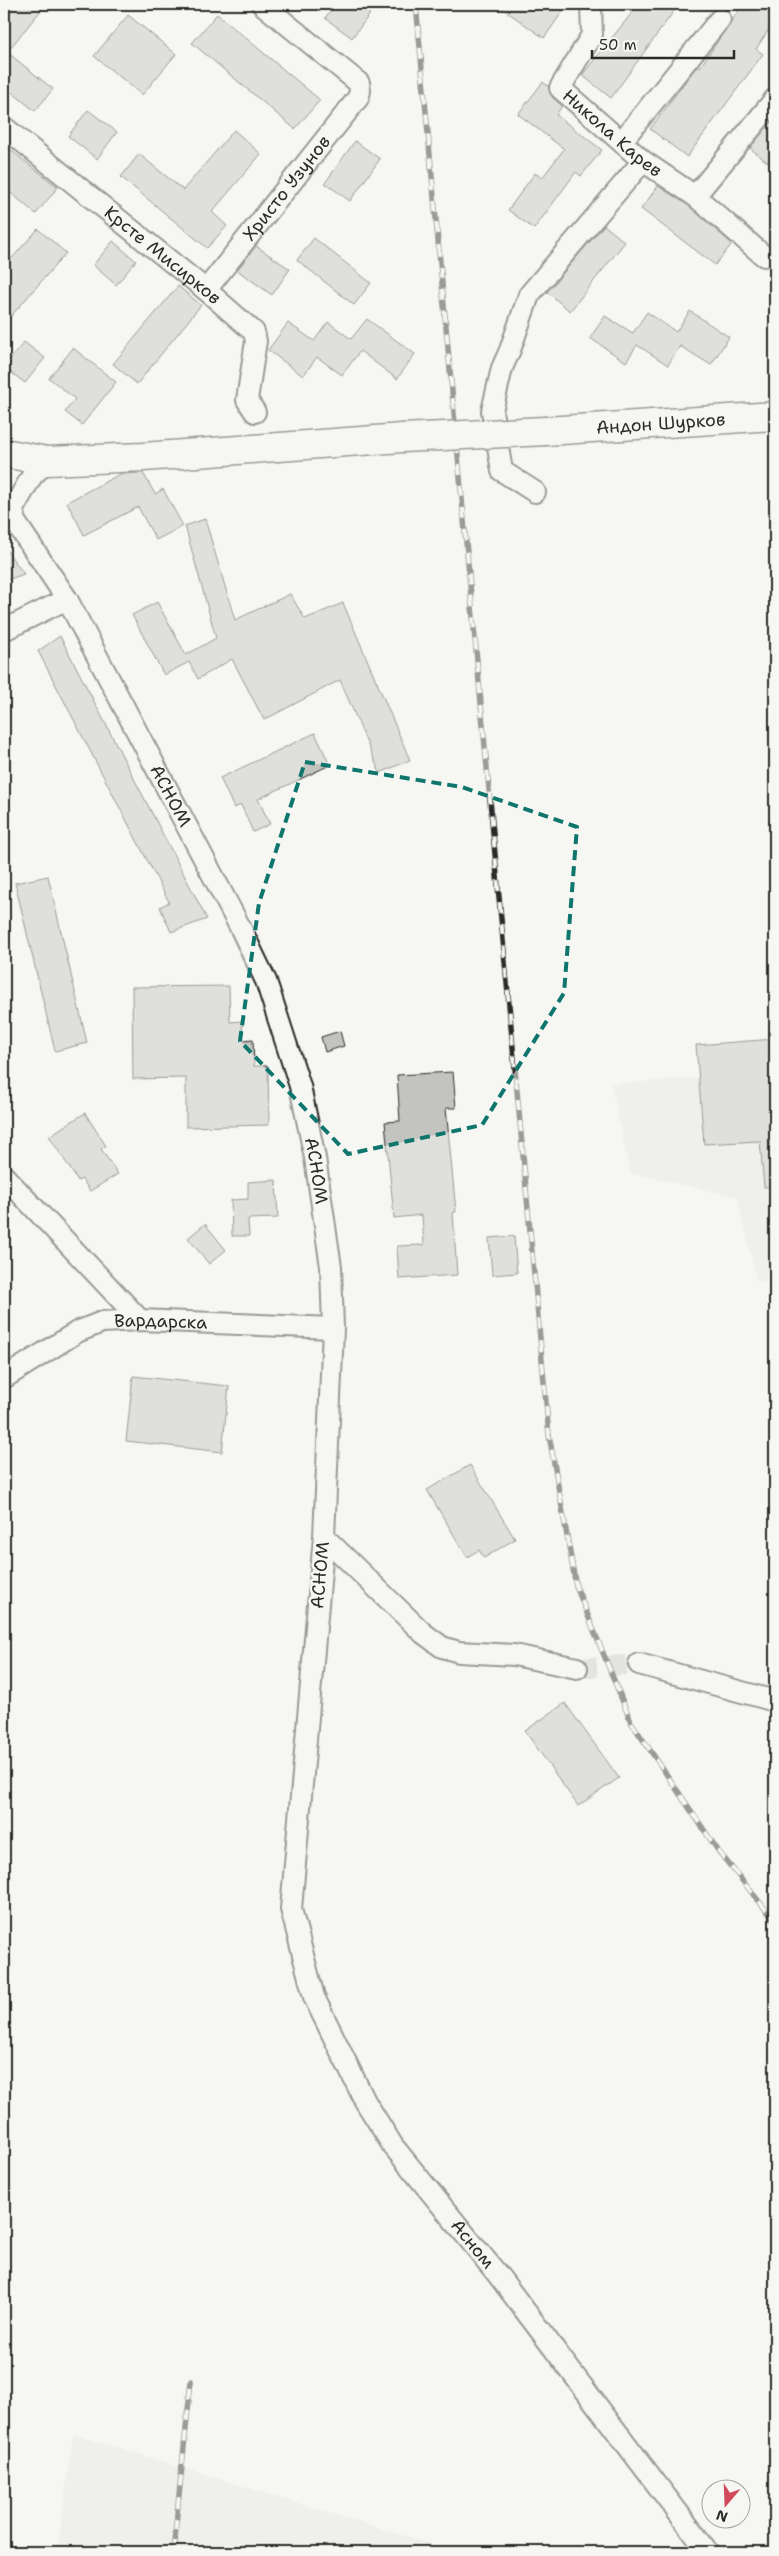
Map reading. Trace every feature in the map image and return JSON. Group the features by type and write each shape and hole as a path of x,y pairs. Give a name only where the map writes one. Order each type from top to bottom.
{"main road":[{"name":"Андон Шурков","path":"4,453 47,462 402,438 775,416"}],"street":[{"name":"Христо Узунов","path":"206,290 358,98 360,91 359,83 262,4"},
{"name":"Никола Карев","path":"591,4 592,35 560,88 643,161 695,196 764,256"},
{"path":"622,141 720,19"},
{"path":"695,196 775,99"},
{"name":"Крсте Мисирков","path":"4,128 206,290 254,332 256,341 246,400 255,412"},
{"path":"535,492 502,471 492,411 502,368 529,295 643,161"},
{"path":"7,510 32,476 47,462"},
{"name":"АСНОМ","path":"7,510 68,600 241,929 266,981 300,1086 315,1158 331,1267 333,1328 324,1536 291,1909"},
{"path":"4,630 68,600"},
{"path":"4,1176 140,1320"},
{"name":"Вардарска","path":"4,1378 77,1332 102,1322 140,1320 333,1328"},
{"path":"324,1536 422,1633 442,1647 459,1652 514,1655 577,1668"},
{"path":"640,1664 775,1701"},
{"name":"Асном","path":"291,1909 314,1997 366,2101 393,2146 498,2274 708,2552"}],"highlighted area":[{"path":"305,762 462,787 577,827 564,993 482,1125 348,1154 240,1041 259,903"}],"shaded area":[{"path":"775,1072 775,1280 757,1282 737,1197 630,1173 611,1084"},
{"path":"73,2434 458,2552 57,2552"}],"building":[{"path":"4,4 46,4 7,52 53,89 35,111 4,86"},
{"path":"335,4 356,4 370,14 352,38 325,18"},
{"path":"496,4 568,4 544,38"},
{"path":"639,4 679,4 611,98 582,75"},
{"path":"743,4 775,4 775,20 756,49 763,54 687,157 650,129 698,65 700,67"},
{"path":"217,14 320,100 295,129 192,43"},
{"path":"128,15 176,54 142,95 94,56"},
{"path":"543,82 548,86 552,97 562,106 556,115 602,150 581,176 576,172 534,229 508,210 535,173 542,178 564,149 518,114"},
{"path":"88,110 117,132 97,159 68,136"},
{"path":"775,117 775,151 767,162 750,148"},
{"path":"234,130 261,154 212,212 227,226 207,248 121,177 139,154 183,190"},
{"path":"355,141 380,159 350,201 325,183"},
{"path":"4,145 58,187 36,214 4,187"},
{"path":"658,186 688,205 732,244 715,265 641,209"},
{"path":"604,225 625,242 570,311 547,292"},
{"path":"38,229 66,253 4,324 4,267"},
{"path":"314,238 371,283 354,305 297,260"},
{"path":"113,241 136,261 116,285 93,265"},
{"path":"256,246 290,269 272,295 237,270"},
{"path":"178,286 201,305 137,384 113,364"},
{"path":"690,311 729,337 711,365 680,346 668,365 637,345 626,362 590,338 605,316 633,333 647,312 676,332"},
{"path":"367,319 415,354 397,379 360,351 342,375 317,357 303,376 268,350 288,323 314,341 328,322 351,339"},
{"path":"24,342 45,358 25,383 4,367"},
{"path":"73,348 116,382 82,425 65,412 75,399 49,378"},
{"path":"143,473 155,494 163,489 183,526 156,540 138,507 84,535 67,502 120,474"},
{"path":"205,519 235,620 290,594 305,619 343,603 410,760 380,773 340,680 264,720 232,659 198,679 189,662 164,675 132,615 157,602 186,655 216,638 185,526"},
{"path":"4,547 24,574 4,581"},
{"path":"60,636 207,919 171,932 160,907 169,902 38,651"},
{"path":"315,733 330,765 258,799 270,824 253,832 241,805 234,808 220,778"},
{"path":"48,876 87,1043 55,1051 15,883"},
{"path":"229,986 230,1022 242,1021 242,1040 253,1039 254,1066 268,1066 269,1125 186,1127 186,1078 133,1079 132,987"},
{"path":"340,1031 344,1046 325,1052 321,1037"},
{"path":"775,1039 775,1186 764,1187 760,1141 704,1144 696,1045"},
{"path":"453,1072 456,1108 446,1108 456,1212 453,1213 457,1275 399,1279 397,1246 424,1245 422,1215 394,1218 385,1122 400,1121 397,1075"},
{"path":"85,1113 106,1146 101,1149 118,1174 90,1191 82,1179 78,1181 49,1136"},
{"path":"276,1180 278,1218 248,1219 249,1236 232,1236 231,1200 248,1199 248,1182"},
{"path":"205,1224 226,1250 209,1264 188,1238"},
{"path":"514,1236 517,1273 492,1275 489,1238"},
{"path":"133,1376 229,1386 222,1452 126,1441"},
{"path":"470,1465 515,1539 484,1558 479,1550 467,1557 427,1490"},
{"path":"565,1703 619,1778 578,1806 525,1731"}],"tunnel":[{"path":"577,1668 639,1664"}],"railway":[{"path":"416,4 549,1435 576,1586 631,1722 719,1852 775,1921"},
{"path":"173,2552 191,2381"}]}
